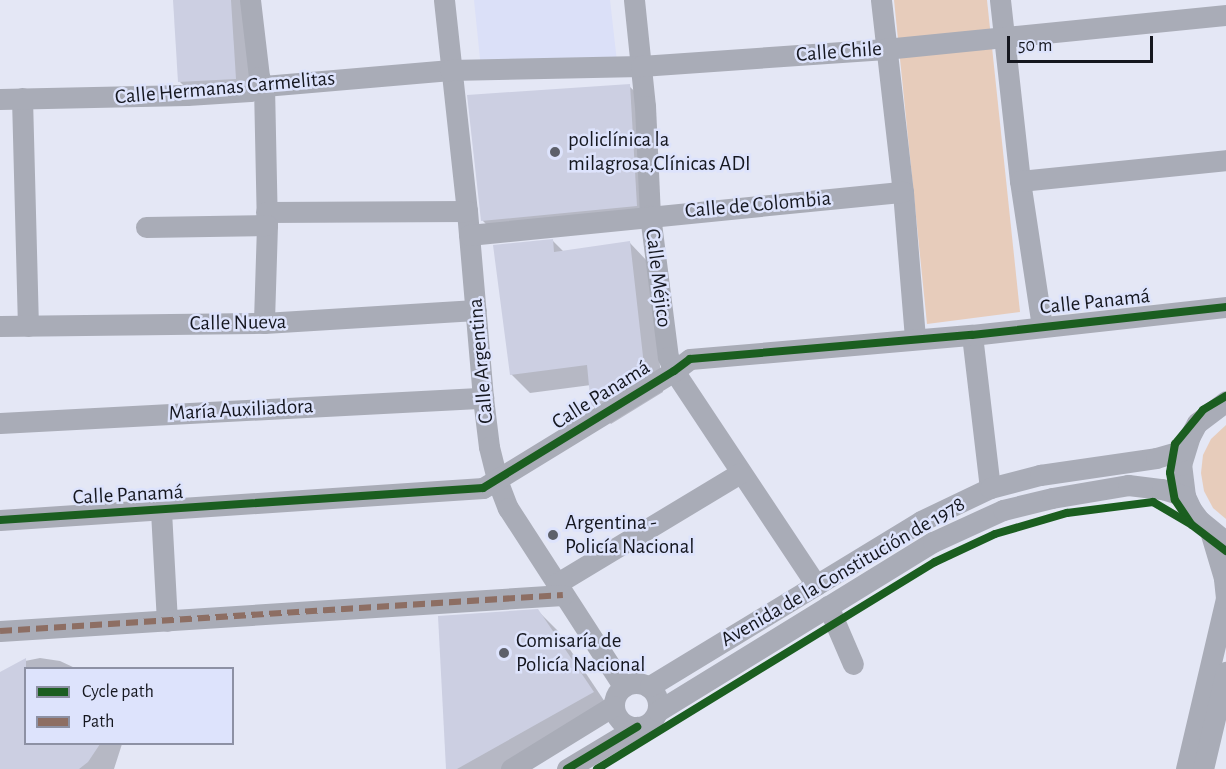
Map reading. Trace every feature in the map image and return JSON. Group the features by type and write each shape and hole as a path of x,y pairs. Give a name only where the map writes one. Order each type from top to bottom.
{"street":[{"path":"250,0 259,77 264,86 266,218 264,323"},
{"name":"Calle Argentina","path":"444,0 467,211 483,398 489,447 497,480 508,508 623,687"},
{"name":"Calle Méjico","path":"634,0 641,66 650,215 668,357 674,371 740,473 816,585"},
{"path":"881,0 903,192 915,338"},
{"path":"1000,0 1020,181 1042,326"},
{"name":"Calle Chile","path":"450,70 641,66 885,49 1226,15"},
{"name":"Calle Hermanas Carmelitas","path":"0,99 188,95 250,91 264,86 450,70"},
{"path":"22,98 28,326"},
{"path":"1020,181 1226,160"},
{"name":"Calle de Colombia","path":"469,235 650,215 903,192"},
{"path":"146,227 266,218 467,211"},
{"name":"Calle Panamá","path":"0,520 161,512 483,488 690,359 915,338 972,335 1226,307"},
{"name":"Calle Nueva","path":"0,326 264,323 476,310"},
{"path":"972,335 990,488"},
{"name":"María Auxiliadora","path":"0,423 483,398"},
{"path":"1186,769 1226,598 1218,535 1199,520 1185,496 1182,472 1184,450 1197,423 1226,401"},
{"name":"Avenida de la Constitución de 1978","path":"650,686 921,521 990,488 1040,475 1156,458 1184,450"},
{"path":"0,630 167,621 560,590 740,473"},
{"name":"Avenida de la Constitución de 1978","path":"657,711 933,542 1003,510 1052,498 1128,485 1162,489 1185,496"},
{"path":"161,512 167,621"},
{"path":"828,606 853,664"},
{"path":"1203,769 1226,672"},
{"path":"567,769 650,722 657,711 658,703 650,686 637,682 617,692 613,706 618,719 623,724 637,728"},
{"path":"511,769 613,706"}],"shaded area":[{"path":"474,0 610,0 617,62 482,78"},
{"path":"894,0 987,0 1020,312 927,324"},
{"path":"1226,425 1226,519 1213,508 1204,491 1201,473 1203,455 1211,439"}],"building":[{"path":"173,0 231,0 236,79 178,82"},
{"name":"policlínica la milagrosa,Clínicas ADI","path":"630,84 637,206 481,221 467,95"},
{"path":"553,239 554,252 630,241 645,374 591,407 587,365 510,375 493,245"},
{"name":"Comisaría de Policía Nacional","path":"538,609 594,692 457,769 446,769 438,616"},
{"path":"26,658 24,745 99,745 88,762 79,769 0,769 0,672"}],"marked path":[{"path":"0,631 563,595"}],"cycle path":[{"path":"0,520 483,488 690,359 972,335 1226,307"},
{"path":"1226,396 1203,410 1175,444 1170,473 1175,500 1192,525 1226,551"},
{"path":"597,769 935,562 995,534 1067,513 1153,502 1192,525"},
{"path":"567,769 637,727"}],"place":[{"name":"policlínica la milagrosa,Clínicas ADI","path":"555,152"},
{"name":"Argentina - Policía Nacional","path":"553,535"},
{"name":"Comisaría de Policía Nacional","path":"504,653"}]}
